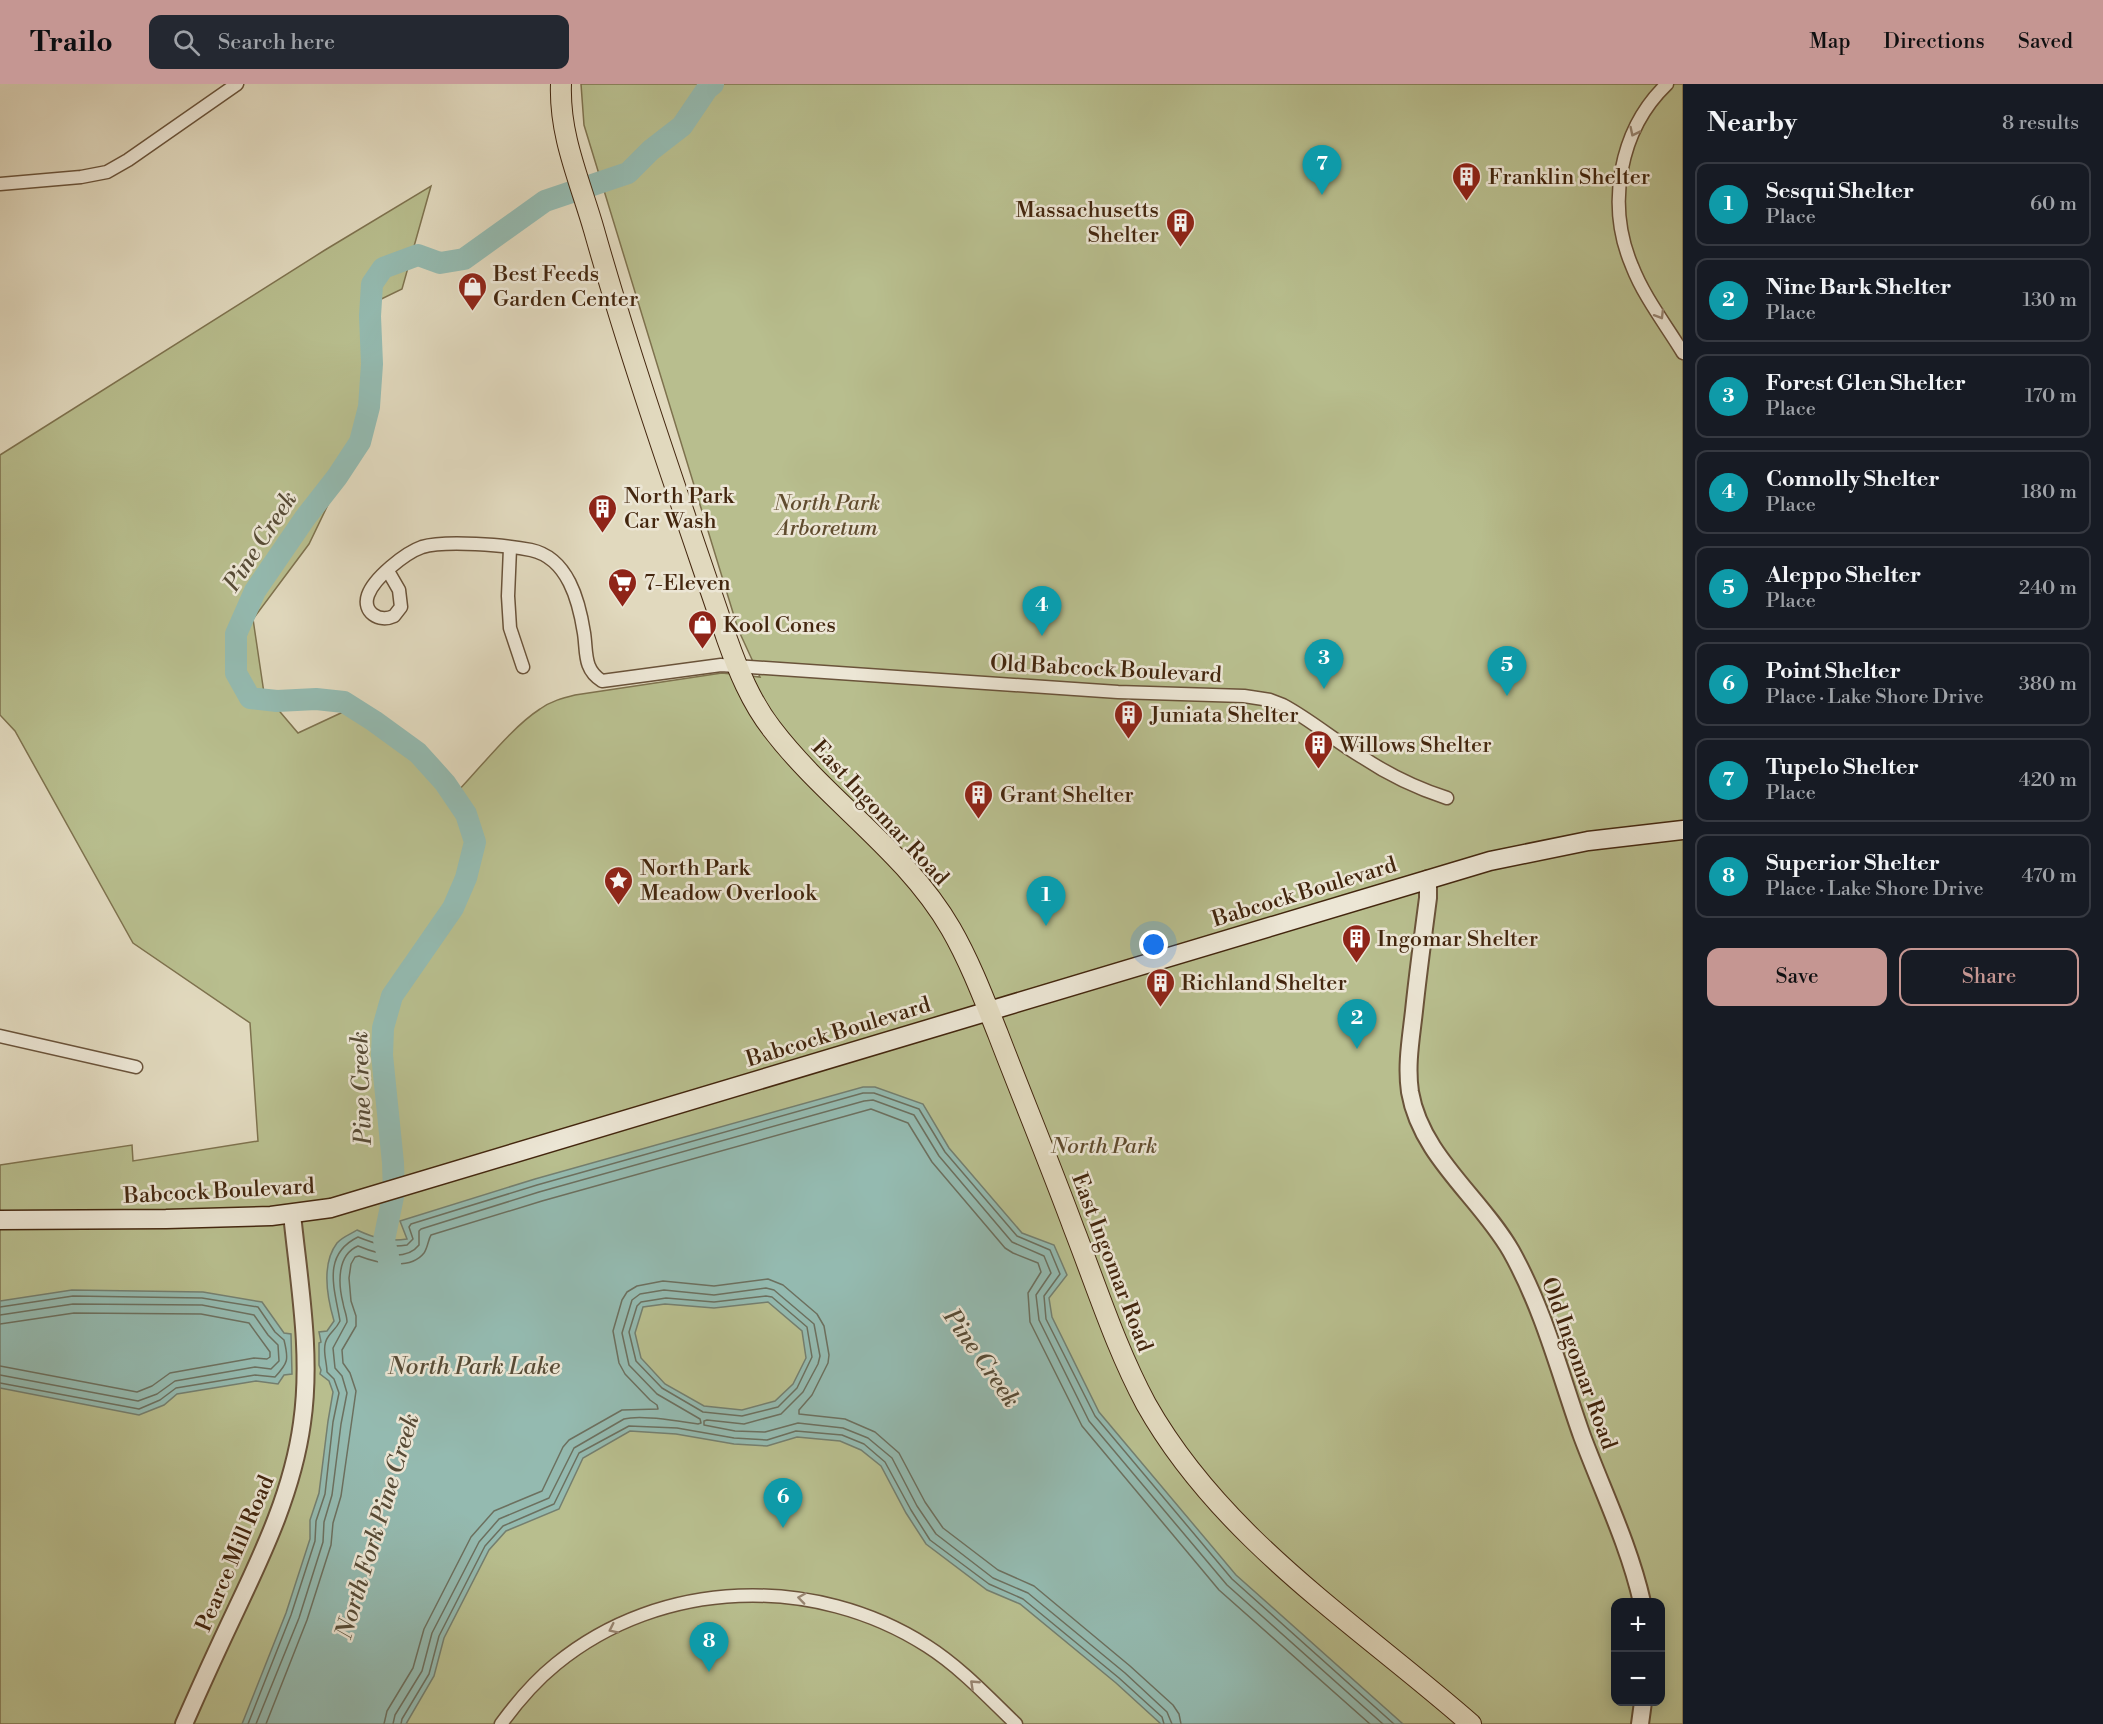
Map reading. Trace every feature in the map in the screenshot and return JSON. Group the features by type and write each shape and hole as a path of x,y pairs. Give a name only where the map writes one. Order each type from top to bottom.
{"main road":[{"name":"East Ingomar Road","path":"561,84 564,128 575,172 682,509 737,666 761,714 786,746 926,891 959,944 1048,1160 1117,1342 1133,1379 1163,1431 1202,1484 1243,1530 1291,1574 1471,1724"},
{"name":"Babcock Boulevard","path":"0,1220 166,1220 292,1214 331,1208 1428,879 1536,850 1639,834 1683,830"}],"street":[{"path":"0,184 81,177 107,172 128,160 237,84"},
{"path":"1667,84 1642,117 1629,144 1620,177 1618,206 1624,245 1632,268 1683,353"},
{"path":"388,571 414,550 437,544 510,548 508,596 510,628 523,667"},
{"name":"Old Babcock Boulevard","path":"510,548 539,552 557,564 564,573 572,588 580,614 586,661 590,670 602,681 721,665 1118,693 1244,696 1270,700 1298,713 1362,758 1416,788 1447,798"},
{"name":"Old Ingomar Road","path":"1428,879 1428,898 1408,1063 1410,1093 1415,1110 1435,1150 1493,1224 1510,1248 1526,1278 1546,1326 1583,1437 1629,1555 1641,1598"},
{"path":"0,1035 136,1066"},
{"name":"Pearce Mill Road","path":"184,1724 277,1519 292,1473 300,1433 306,1356 292,1214"},
{"path":"501,1724 521,1698 556,1664 594,1638 618,1626 646,1614 685,1603 737,1595 759,1595 820,1601 845,1607 887,1624 928,1647 949,1662 1016,1724"},
{"path":"1640,1724 1642,1706"}],"green space":[{"name":"North Park","path":"581,84 1683,84 1683,1724 0,1724 0,1165 132,1145 133,1161 258,1141 250,1023 133,943 15,731 0,715 0,455 325,250 431,186 402,289 371,304 362,440 352,455 309,544 253,619 264,693 298,733 356,706 457,792 519,726 540,709 557,700 575,695 722,673 760,677 738,629 584,125"}],"water":[{"name":"North Park Lake","path":"863,1087 875,1087 923,1104 949,1148 1022,1233 1054,1245 1067,1275 1049,1298 1052,1317 1099,1412 1236,1575 1403,1724 1161,1724 1116,1683 1020,1604 987,1590 926,1544 906,1513 881,1466 861,1450 840,1441 797,1437 767,1446 734,1444 676,1434 630,1431 583,1458 559,1509 506,1531 489,1550 444,1638 434,1676 406,1724 242,1724 286,1613 310,1539 310,1520 319,1493 333,1392 329,1381 320,1374 319,1332 327,1331 334,1321 327,1281 332,1251 339,1241 357,1230 381,1239 407,1239 400,1221 535,1179","holes":["768,1302 802,1331 806,1358 793,1384 775,1401 742,1410 704,1406 665,1384 641,1358 635,1333 643,1307 665,1304 714,1308"]},
{"path":"72,1290 203,1292 262,1302 284,1333 291,1334 292,1374 284,1375 278,1384 256,1381 177,1394 164,1405 139,1415 0,1388 0,1301"}],"waterway":[{"name":"Pine Creek","path":"391,1269 384,1240 394,1192 382,1055 383,1028 392,996 453,908 466,878 475,842 466,814 445,783 418,753 374,721 344,702 316,699 277,701 250,698 236,673 236,634 255,591 360,442 369,407 372,364 370,316 372,284 383,268 418,255 440,263 464,259 545,201 628,173 651,150 682,126 707,89 713,84"}],"place":[{"name":"Tupelo Shelter","path":"1322,195"},
{"name":"Franklin Shelter","path":"1467,202"},
{"name":"Massachusetts Shelter","path":"1180,248"},
{"name":"Best Feeds Garden Center","path":"472,312"},
{"name":"North Park Car Wash","path":"603,534"},
{"name":"7-Eleven","path":"623,608"},
{"name":"Connolly Shelter","path":"1042,636"},
{"name":"Kool Cones","path":"702,650"},
{"name":"Forest Glen Shelter","path":"1324,689"},
{"name":"Aleppo Shelter","path":"1507,696"},
{"name":"Juniata Shelter","path":"1129,740"},
{"name":"Willows Shelter","path":"1318,770"},
{"name":"Grant Shelter","path":"979,820"},
{"name":"North Park Meadow Overlook","path":"619,906"},
{"name":"Sesqui Shelter","path":"1046,926"},
{"name":"Ingomar Shelter","path":"1356,964"},
{"name":"Richland Shelter","path":"1160,1008"},
{"name":"Nine Bark Shelter","path":"1357,1049"},
{"name":"Point Shelter","path":"783,1528"},
{"name":"Superior Shelter","path":"709,1672"}],"park label":[{"name":"North Park Arboretum","path":"827,515"}],"water label":[{"name":"North Fork Pine Creek","path":"377,1526"}]}
